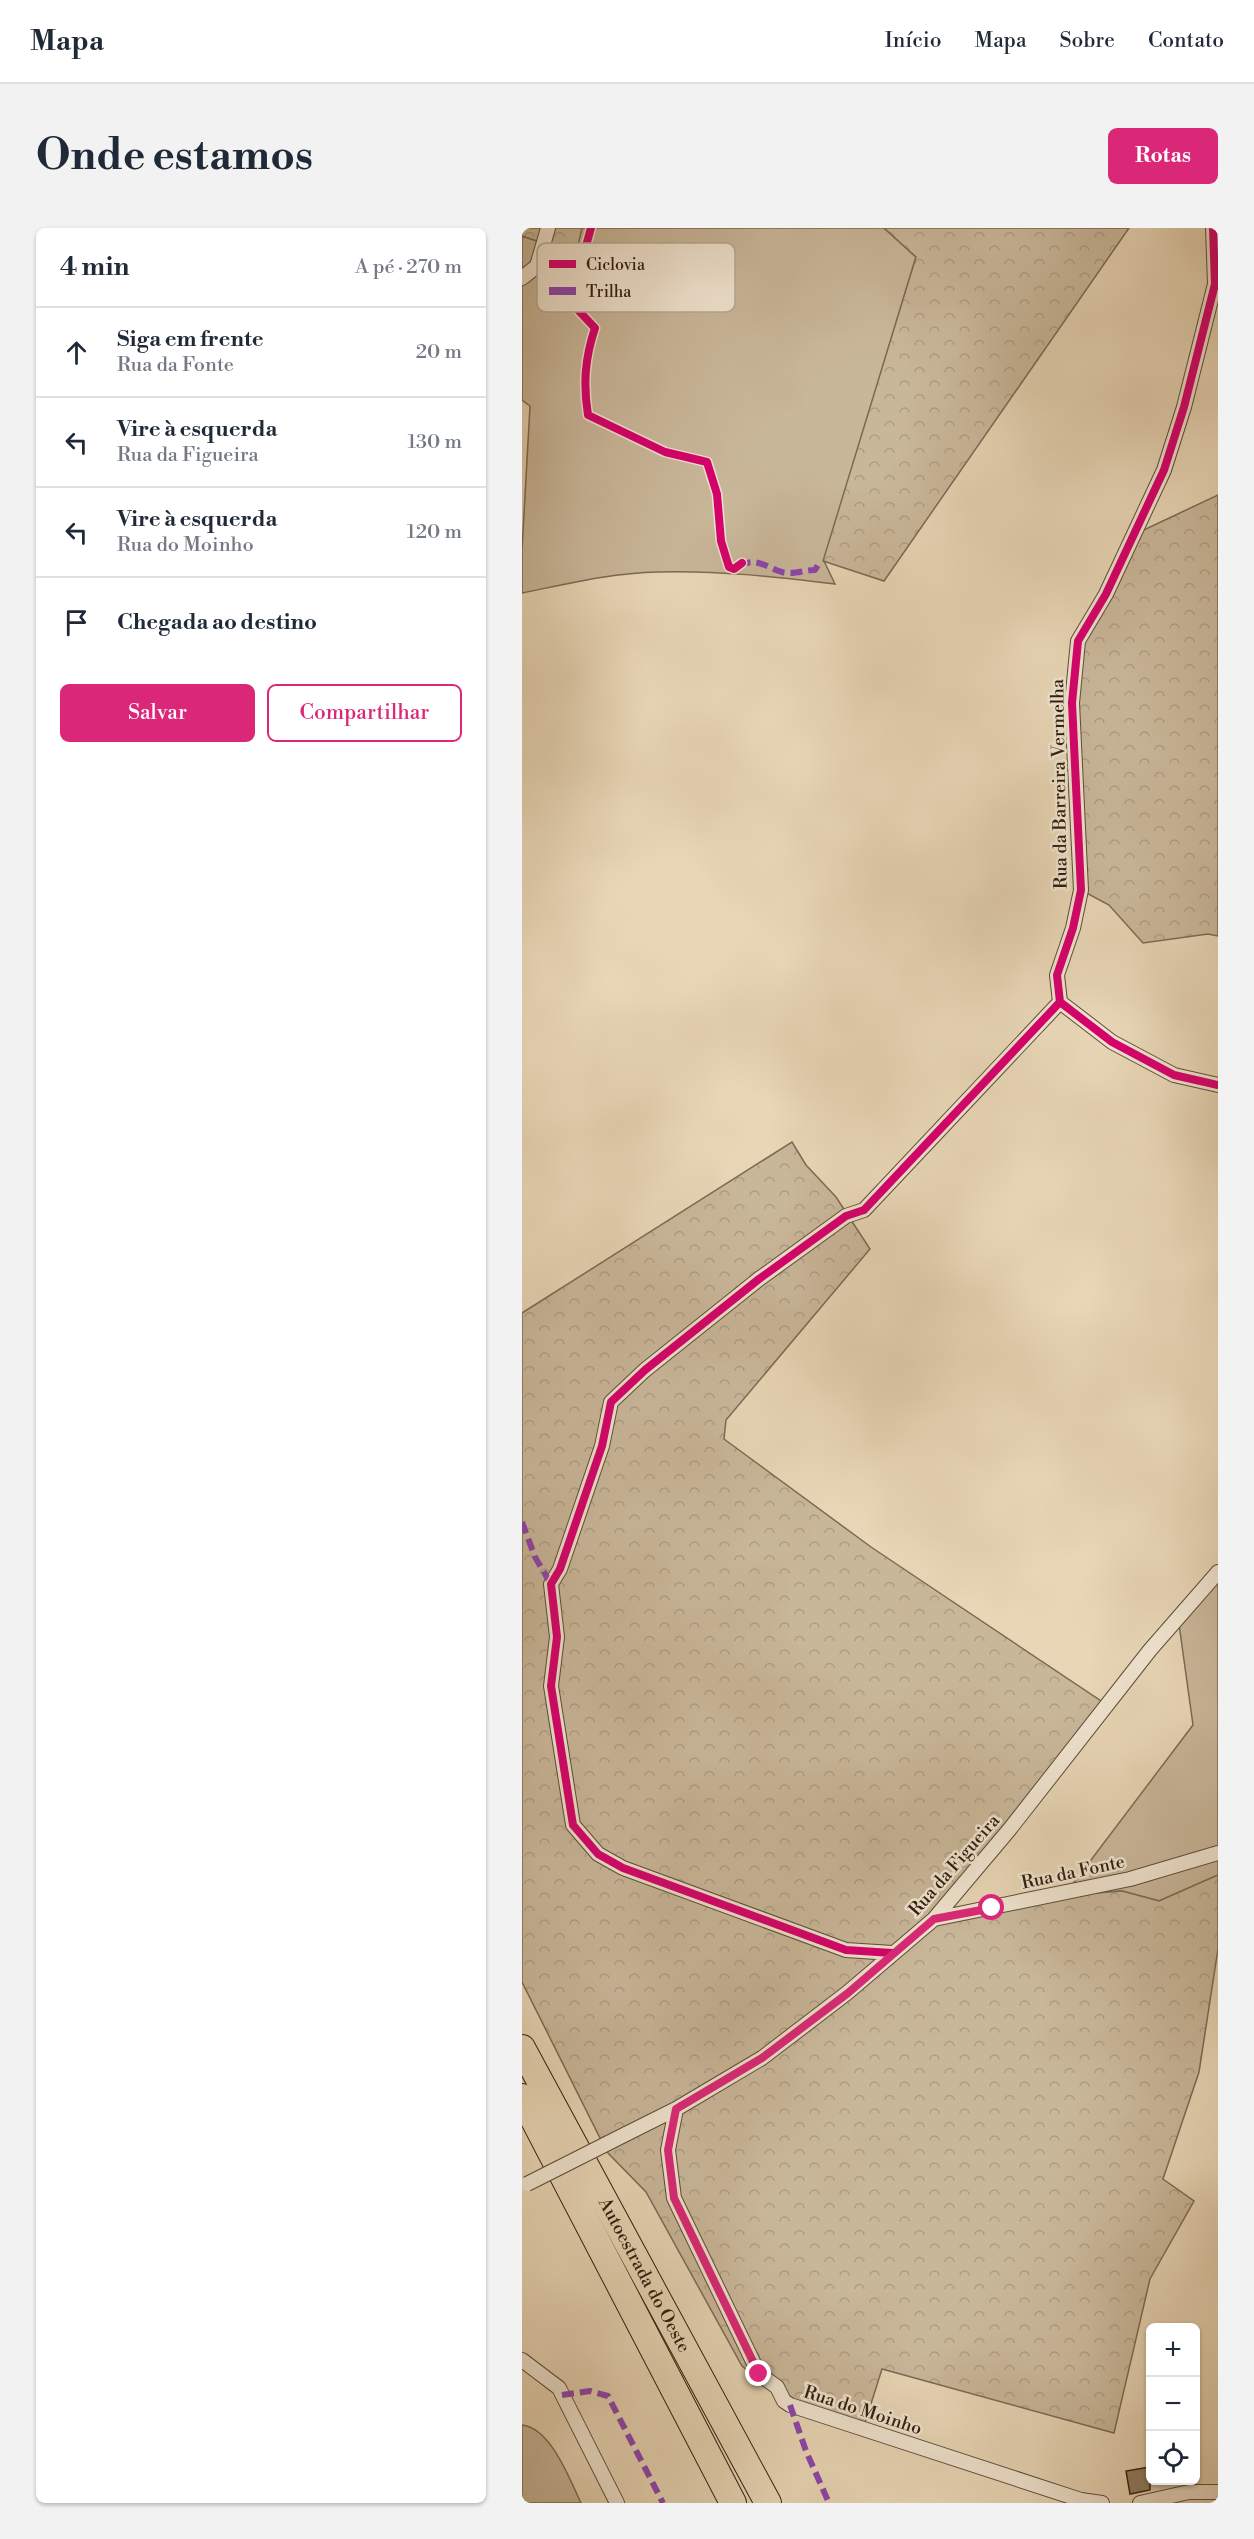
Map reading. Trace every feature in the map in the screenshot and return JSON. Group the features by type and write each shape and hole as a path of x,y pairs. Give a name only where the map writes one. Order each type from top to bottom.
{"highway":[{"name":"Autoestrada do Oeste","path":"522,2048 768,2503"},
{"name":"Autoestrada do Oeste","path":"522,2097 733,2503"}],"street":[{"path":"544,243 548,228"},
{"name":"Rua da Barreira Vermelha","path":"1060,1002 1057,975 1073,928 1081,890 1072,703 1078,641 1106,594 1164,470 1184,407 1215,284 1213,228"},
{"path":"522,278 537,266"},
{"path":"892,1953 846,1950 623,1868 598,1854 573,1825 551,1686 557,1637 551,1584 560,1569 602,1446 611,1402 645,1370 759,1278 846,1216 864,1210 1060,1002 1112,1042 1143,1059 1174,1075 1218,1084"},
{"name":"Rua da Figueira","path":"524,2186 676,2109 762,2058 848,1993 934,1919 1009,1830 1150,1650 1218,1572"},
{"name":"Rua da Fonte","path":"934,1919 1130,1879 1218,1853"},
{"name":"Rua do Moinho","path":"676,2109 668,2150 674,2198 759,2374 777,2387 784,2401 1081,2500 1102,2503"},
{"path":"524,2364 559,2388 617,2503"},
{"path":"1140,2503 1190,2492 1218,2492"}],"green space":[{"path":"522,228 582,228 579,243 543,243 522,236"},
{"path":"582,228 884,228 916,257 824,561 835,584 724,573 657,572 606,577 522,593 522,550 530,406 522,400 522,236 543,243 537,243 537,312 735,312 735,243 578,243"},
{"path":"884,228 1129,228 884,581 823,561 916,257"},
{"path":"1218,495 1218,936 1208,934 1143,943 1109,905 1081,890 1078,641 1133,535"},
{"path":"792,1142 806,1165 836,1197 870,1249 726,1420 724,1439 871,1547 1107,1705 934,1919 1044,1897 1122,1891 1159,1901 1218,1875 1218,1949 1199,2072 1163,2179 1194,2201 1150,2279 1114,2433 882,2369 863,2429 772,2391 742,2366 646,2192 607,2152 522,1982 522,1313"},
{"path":"1218,1572 1218,1875 1159,1901 1122,1891 1049,1896 1066,1893 1193,1725 1178,1617"},
{"path":"522,2425 532,2428 551,2445 581,2503 522,2503"}],"building":[{"path":"1146,2468 1146,2485 1150,2485 1150,2490 1130,2494 1126,2471"}],"marked path":[{"path":"739,566 753,562 790,573 815,570 818,565"},
{"path":"522,1522 535,1557 551,1584"},
{"path":"562,2395 590,2391 608,2396 663,2503"},
{"path":"790,2405 806,2451 829,2503"}],"cycle path":[{"path":"587,243 591,228"},
{"path":"1213,228 1215,284 1184,407 1164,470 1106,594 1078,641 1072,703 1081,890 1073,928 1057,975 1060,1002 1112,1042 1174,1075 1218,1085"},
{"path":"580,312 595,328 586,371 588,415 665,452 707,462 717,494 721,541 729,567 734,569 742,563"},
{"path":"892,1953 846,1950 623,1868 598,1854 573,1825 551,1686 557,1637 551,1584 560,1569 602,1446 611,1402 645,1370 759,1279 846,1216 864,1210 1060,1002"}],"route":[{"path":"759,2374 674,2198 668,2150 676,2109 762,2058 848,1993 934,1919 992,1908"}]}
